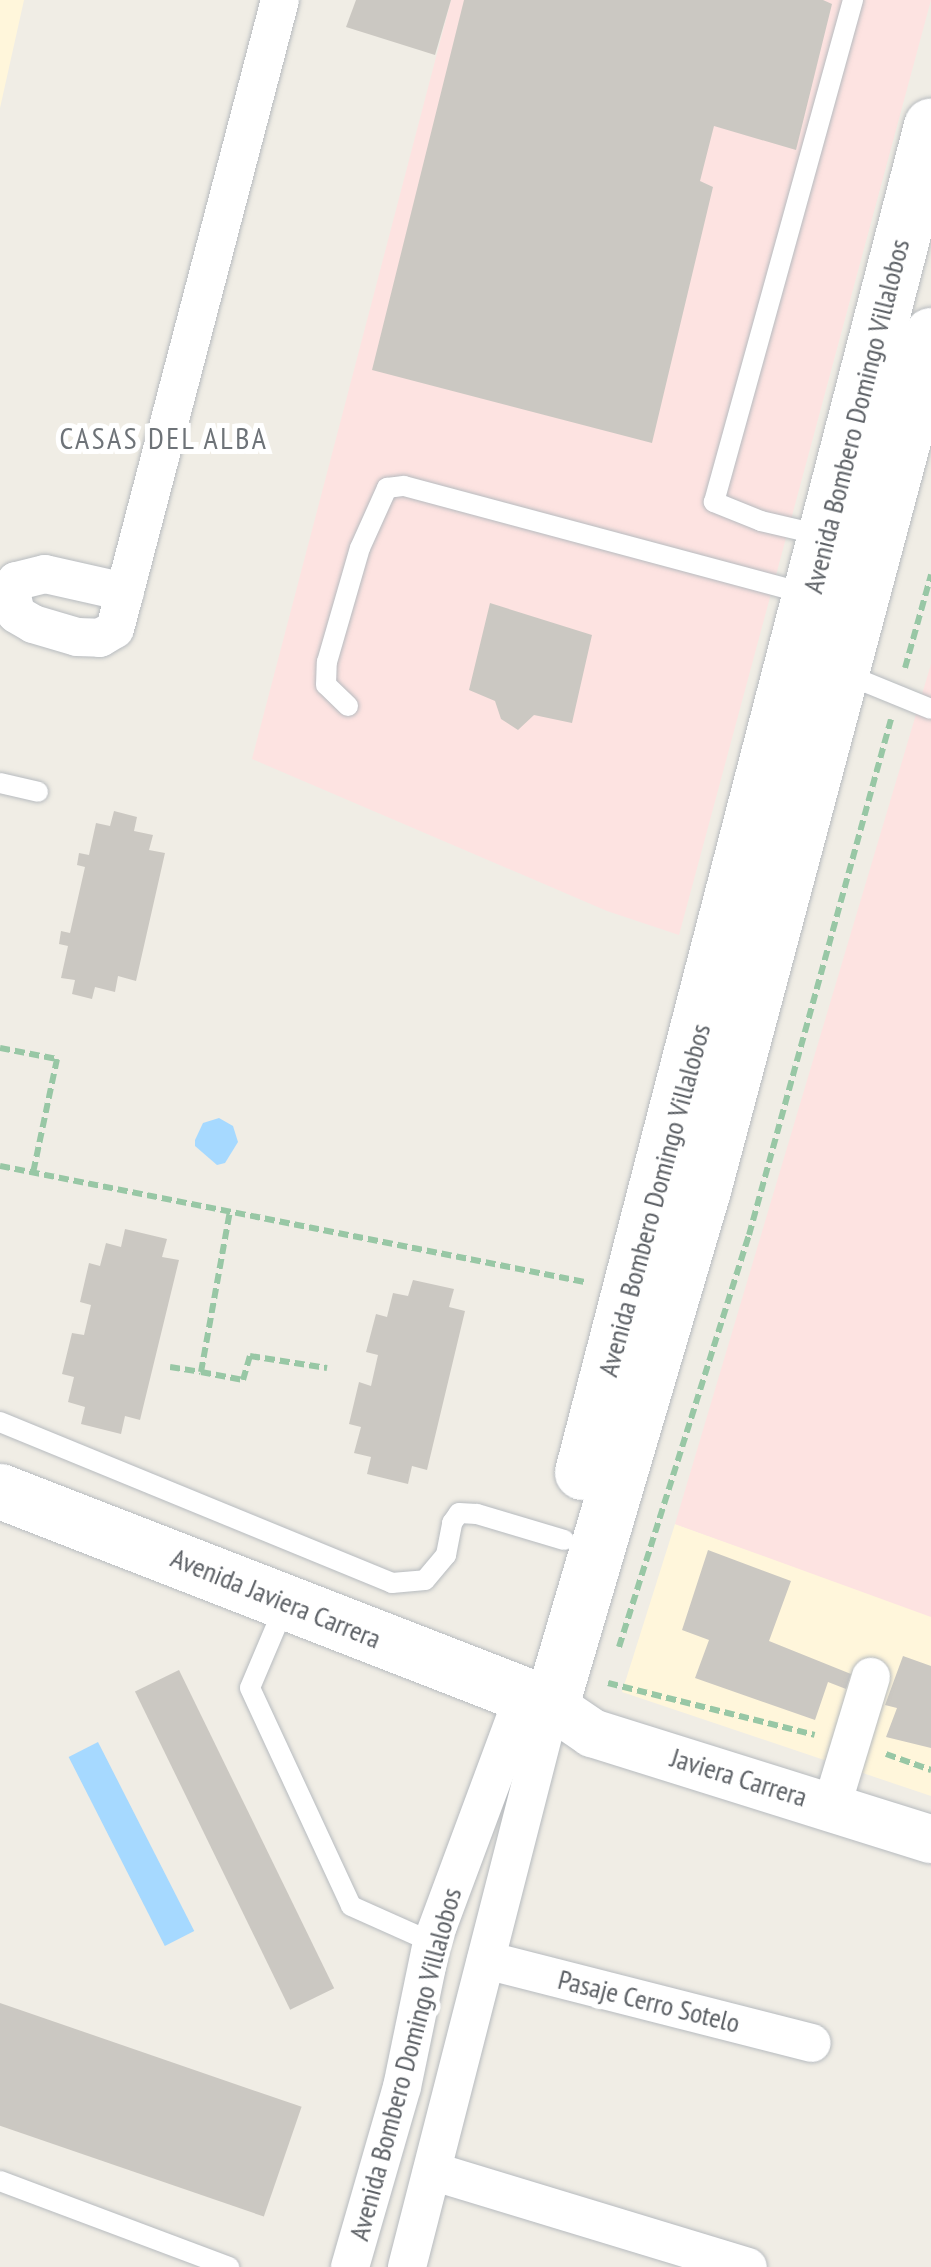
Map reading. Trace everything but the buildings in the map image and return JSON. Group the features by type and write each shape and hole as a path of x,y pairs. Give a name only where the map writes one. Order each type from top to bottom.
{"main road":[{"name":"Avenida Bombero Domingo Villalobos","path":"556,1711 564,1540 630,1292 746,937 841,672 849,543 931,125"},
{"name":"Avenida Bombero Domingo Villalobos","path":"556,1711 703,1190 810,594 849,543 931,335"},
{"name":"Avenida Javiera Carrera","path":"0,1491 287,1601 556,1711"}],"street":[{"path":"125,592 280,0"},
{"path":"832,1805 871,1677"},
{"name":"Javiera Carrera","path":"556,1711 931,1839"},
{"name":"Avenida Bombero Domingo Villalobos","path":"350,2267 402,2088 432,1942 556,1711"},
{"name":"Avenida Bombero Domingo Villalobos","path":"407,2267 486,1960 556,1711"},
{"name":"Pasaje Cerro Sotelo","path":"486,1960 812,2043"},
{"path":"432,2171 748,2267"}],"lane":[{"path":"849,543 760,521 714,502 854,0"},
{"path":"348,706 326,684 327,662 360,548 387,488 404,486 810,594"},
{"path":"841,672 931,710"},
{"path":"0,783 38,792"},
{"path":"0,1422 392,1583 425,1580 446,1555 452,1523 459,1513 476,1514 564,1540"},
{"path":"287,1601 250,1688 351,1906 432,1942"},
{"path":"0,2181 229,2267"}],"path":[{"path":"608,1683 749,1235 931,575"},
{"path":"0,1048 58,1059 33,1172"},
{"path":"0,1166 630,1292"},
{"path":"201,1372 230,1211"},
{"path":"170,1367 244,1380 250,1356 326,1368"},
{"path":"556,1711 608,1683 822,1737"},
{"path":"880,1752 931,1770"}],"shaded area":[{"path":"0,0 24,0 0,108"},
{"path":"451,0 931,0 679,935 607,911 252,759"},
{"path":"931,664 931,1617 675,1524"},
{"path":"675,1524 931,1615 931,1796 622,1692"}],"water":[{"path":"219,1118 233,1126 238,1142 225,1163 217,1165 195,1146 195,1140 203,1123"},
{"path":"98,1742 194,1931 165,1946 69,1757"}],"district":[{"name":"CASAS DEL ALBA","path":"164,438"}]}
